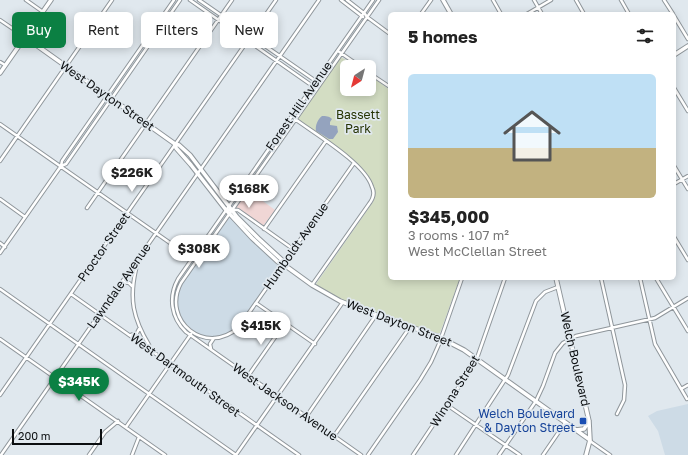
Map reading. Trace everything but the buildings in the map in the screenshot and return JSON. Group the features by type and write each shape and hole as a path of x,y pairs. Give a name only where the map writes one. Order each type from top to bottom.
{"street":[{"path":"26,0 43,12 51,0"},
{"path":"0,161 112,0"},
{"path":"166,12 174,0"},
{"path":"172,12 180,0"},
{"path":"190,0 218,20"},
{"path":"199,0 220,15"},
{"path":"224,12 232,0"},
{"name":"Proctor Street","path":"268,12 276,0"},
{"name":"Lawndale Avenue","path":"1,455 319,0"},
{"path":"341,0 388,33"},
{"path":"347,0 364,13 367,18"},
{"name":"Forest Hill Avenue","path":"191,334 179,317 176,300 180,285 208,245 240,190 373,0"},
{"name":"Forest Hill Avenue","path":"191,334 182,328 176,320 173,311 173,293 176,284 204,242 244,193 379,0"},
{"path":"422,12 431,0"},
{"path":"443,0 450,12"},
{"path":"493,0 500,12"},
{"path":"534,0 541,12"},
{"path":"530,12 550,0"},
{"path":"576,0 583,12"},
{"path":"621,0 628,12"},
{"path":"664,0 671,12"},
{"path":"86,208 220,17"},
{"name":"West Dayton Street","path":"0,20 12,29"},
{"path":"676,20 688,39"},
{"path":"676,54 688,46"},
{"path":"0,253 141,47"},
{"path":"0,73 18,48"},
{"name":"West Dayton Street","path":"39,48 175,144 181,146 201,169 229,210"},
{"path":"61,166 66,164 147,48"},
{"name":"Proctor Street","path":"0,395 242,48"},
{"path":"259,48 317,89"},
{"path":"268,48 320,84"},
{"path":"338,51 352,60"},
{"path":"0,62 5,65"},
{"path":"376,78 388,86"},
{"path":"676,91 688,111"},
{"path":"291,117 326,141 354,163 371,183 374,193 370,202 312,285"},
{"path":"89,122 94,124"},
{"path":"0,124 196,261"},
{"path":"264,229 326,141"},
{"name":"West Dayton Street","path":"175,144 176,148 229,210 278,262 312,285 343,302 441,338 459,347 477,358 610,455"},
{"path":"260,162 264,164"},
{"name":"Humboldt Avenue","path":"214,338 227,335 237,329 354,163"},
{"path":"676,169 688,189"},
{"path":"676,183 688,176"},
{"path":"240,190 244,193"},
{"path":"0,199 25,217"},
{"path":"229,210 238,210 293,249"},
{"path":"676,240 688,260"},
{"path":"204,242 208,245"},
{"path":"0,243 5,247"},
{"path":"134,265 136,268 132,286 134,310 139,328 148,344 148,348"},
{"path":"368,455 425,373 441,338 461,280"},
{"name":"Winona Street","path":"413,455 477,358 504,280"},
{"name":"Welch Boulevard","path":"556,280 589,420 590,440 586,455"},
{"path":"601,280 626,388 624,401 617,414"},
{"path":"640,280 655,344 687,399"},
{"path":"657,280 688,331"},
{"path":"122,283 128,283 132,286"},
{"path":"456,455 506,379 513,365 535,303 547,290 558,287"},
{"path":"0,289 236,455 343,302"},
{"name":"West Dartmouth Street","path":"71,294 299,455"},
{"path":"499,455 536,401 556,351 562,344 570,339 656,318 688,298"},
{"path":"256,303 315,344"},
{"path":"306,417 376,315"},
{"path":"248,376 285,323"},
{"path":"334,436 410,327"},
{"path":"130,335 136,334 139,328"},
{"path":"126,427 191,334 214,338 209,347 211,350"},
{"name":"West Jackson Avenue","path":"191,334 211,350 361,455"},
{"path":"0,338 165,455"},
{"path":"681,389 688,385"},
{"path":"447,405 520,455"},
{"path":"574,429 579,431 584,429 589,420"},
{"path":"89,455 105,432 118,421"},
{"path":"543,455 565,422"},
{"path":"132,455 139,436"}],"shaded area":[{"path":"248,190 275,210 263,226 236,207"},
{"path":"229,218 231,218 279,267 236,328 223,335 206,336 194,332 183,320 178,308 178,296 183,283"},
{"path":"688,404 688,455 665,455 658,431 648,416 657,411"}],"green space":[{"name":"Bassett Park","path":"341,57 346,60 340,60 340,96 376,96 376,80 388,89 388,280 459,280 440,333 436,334 370,311 325,291 316,284 373,202 374,190 369,178 360,166 334,144 298,119"}],"water":[{"path":"322,116 331,118 330,125 337,126 338,132 333,139 329,139 316,131 317,122"}],"place":[{"name":"Welch Boulevard & Dayton Street","path":"583,421"}]}
